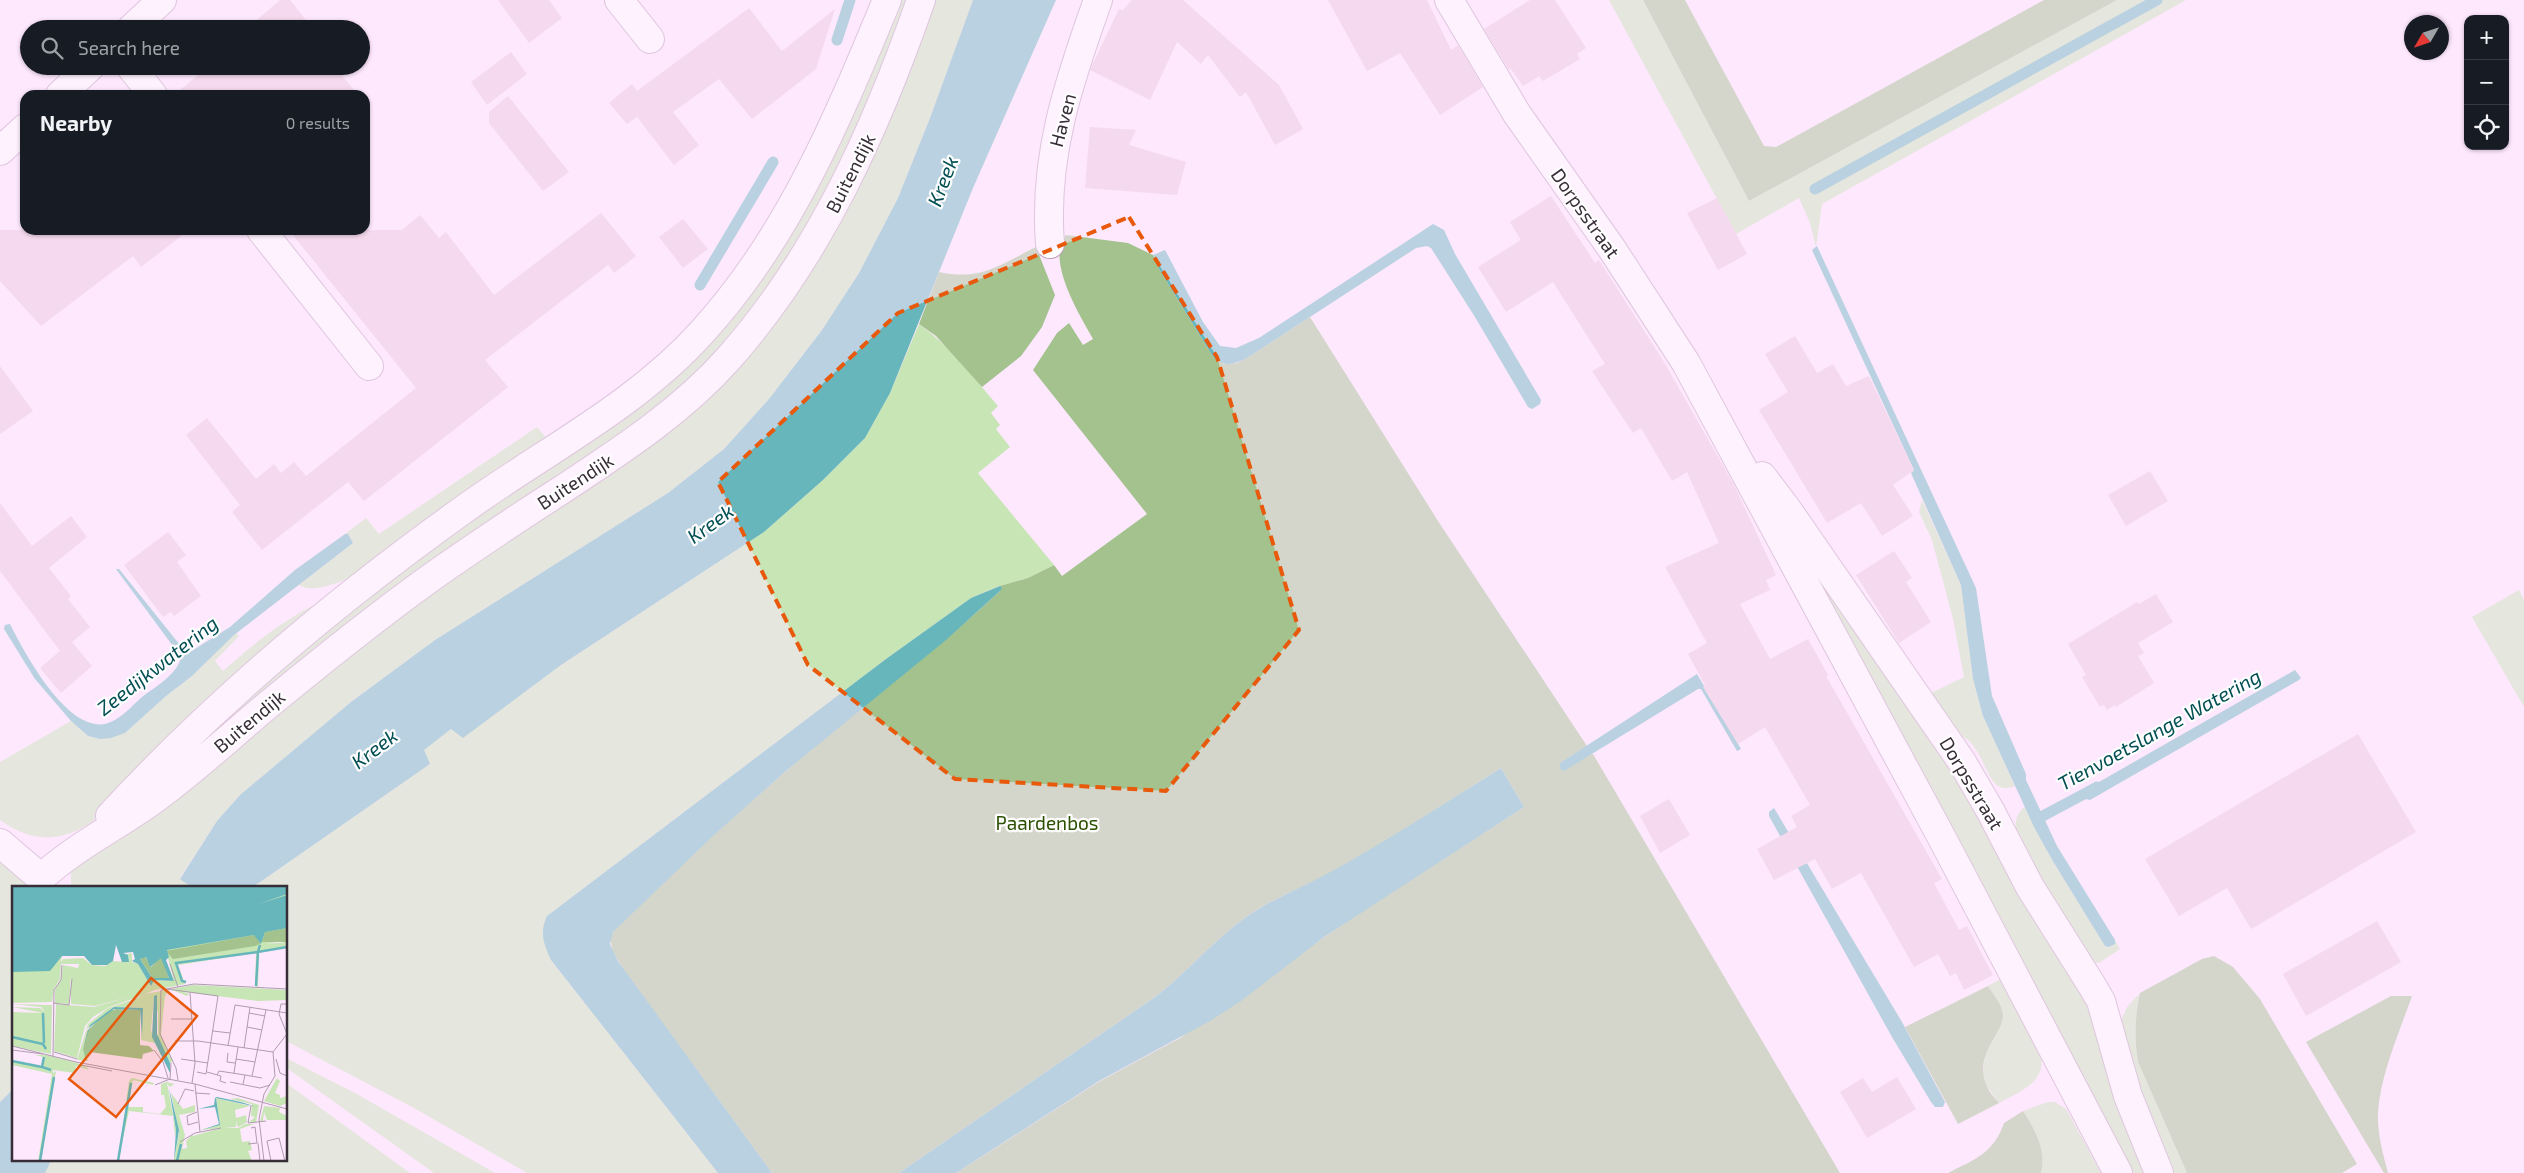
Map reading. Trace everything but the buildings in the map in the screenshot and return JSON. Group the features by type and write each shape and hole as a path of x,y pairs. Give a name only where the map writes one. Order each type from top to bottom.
{"street":[{"path":"141,20 162,0"},
{"path":"619,0 650,39"},
{"name":"Buitendijk","path":"87,841 180,743 309,629 462,510 622,402 688,348 717,316 756,266 803,189 837,118 886,0"},
{"name":"Buitendijk","path":"0,843 41,878 87,841 156,798 276,698 444,568 644,434 711,378 746,337 786,284 832,209 879,114 921,0"},
{"name":"Haven","path":"1050,244 1048,195 1054,144 1098,0"},
{"name":"Dorpsstraat","path":"1449,0 1517,114 1644,297 1686,363 2118,1173"},
{"path":"65,90 81,75"},
{"path":"137,75 149,90"},
{"path":"0,151 20,133"},
{"path":"265,235 369,366"},
{"name":"Dorpsstraat","path":"1721,427 1787,509 1936,723 1978,787 2030,887 2100,1002 2120,1074 2159,1173"}],"highlighted area":[{"path":"1129,217 1217,357 1299,630 1166,791 955,779 808,665 718,482 898,313"}],"shaded area":[{"path":"895,0 914,0 895,58 789,267 687,390 146,797 154,780 291,654 695,349"},
{"path":"929,0 973,0 930,118 898,198 859,273 822,330 769,399 724,449 668,493 435,640 351,702 240,795 217,821 180,878 190,886 71,886 71,872 74,864 756,334"},
{"path":"1609,0 1643,0 1749,201 2117,0 2186,0 1822,204 1816,247 1810,223 1799,198 1736,234"},
{"path":"919,324 951,352 998,406 991,413 1000,425 996,429 1010,447 978,473 1054,565 1028,578 997,587 971,598 886,659 547,916 551,960 718,1173 527,1173 414,1108 288,1042 288,886 254,886 430,764 423,750 451,729 463,737 561,665 764,532 823,480 865,438 890,393"},
{"path":"537,427 549,441 423,528 410,529 414,540 357,574 325,587 310,588 299,585 353,543 348,535 345,534 366,518 379,534"},
{"path":"1922,500 1961,585 1973,679 1983,716 2015,786 2004,788 1996,785 1974,747 1966,739 1955,734 1929,694 1964,677 1953,619 1932,540 1919,512"},
{"path":"1796,540 1897,676 2086,986 2151,1173 2133,1173"},
{"path":"2519,590 2524,600 2524,707 2472,617"},
{"path":"320,602 93,821 70,833 46,837 23,833 0,820 0,762 71,721 88,736 100,739 125,733 166,696 192,676 236,633 239,636 215,661 223,671 269,633"},
{"path":"2025,807 2054,863 2105,946 2109,947 2114,944 2115,940 2120,949 2099,963 2093,962 2059,909 2016,832 2017,818"},
{"path":"0,859 31,886 12,886 12,1090 0,1102"},
{"path":"2002,978 2041,1056 2041,1065 2035,1080 2029,1086 1999,1103 1986,1085 1983,1073 1985,1055 1997,1032 2002,1010 1988,986"},
{"path":"2140,993 2136,1027 2138,1062 2187,1173 2170,1173 2118,1027 2127,1007"},
{"path":"288,1059 355,1093 495,1173 434,1173 288,1069"},
{"path":"288,1084 410,1173 45,1173 52,1160 288,1160"},
{"path":"2048,1102 2055,1102 2066,1109 2101,1173 2041,1173 2042,1157 2039,1140 2023,1111"}],"green space":[{"path":"1643,0 1685,0 1764,146 1776,147 2044,0 2117,0 1749,201"},
{"name":"Paardenbos","path":"1066,235 1128,243 1153,255 1159,269 1212,355 1224,364 1237,363 1247,358 1310,317 1438,521 1587,746 1560,763 1593,754 1840,1173 956,1173 1100,1081 1180,1038 1356,915 1524,807 1501,768 1368,851 1323,877 1264,905 1246,917 1223,935 1158,995 899,1173 772,1173 626,973 613,952 610,938 617,926 763,791 974,615 1000,591 1000,586 1028,578 1054,565 1062,576 1147,514 1033,370 1057,333 1069,323 1083,345 1093,339 1073,302 1062,272 1061,245"},
{"path":"1036,247 1055,295 1042,327 1021,356 982,387 936,336 919,324 939,272 954,274 979,273 990,270"},
{"path":"2214,956 2233,967 2260,999 2357,1164 2342,1173 2187,1173 2138,1062 2137,1010 2140,993 2202,959"},
{"path":"1988,986 2001,1007 2003,1018 1987,1051 1983,1072 1988,1089 1999,1103 1958,1124 1905,1027"},
{"path":"2391,996 2412,996 2391,1053 2380,1097 2378,1128 2388,1173 2384,1173 2306,1042"},
{"path":"2023,1111 2039,1140 2042,1157 2041,1173 1948,1173 1967,1164 1989,1149 2000,1133 2004,1123"}],"water":[{"name":"Kreek","path":"973,0 1056,0 973,188 890,393 865,438 823,480 764,532 561,665 463,738 451,729 424,750 430,764 254,886 190,886 180,879 217,821 240,795 351,702 435,640 668,493 724,449 769,399 822,330 859,273 898,198 930,118"},
{"path":"1433,224 1444,230 1455,254 1541,400 1540,404 1532,409 1528,407 1475,317 1431,248 1427,246 1416,248 1247,358 1228,364 1220,362 1212,355 1159,269 1153,255 1165,250 1203,322 1220,346 1236,348 1259,338"},
{"path":"1817,246 1976,588 1992,696 2026,774 2026,780 2057,846 2115,940 2115,944 2109,947 2105,946 2034,827 1983,716 1973,679 1961,585 1911,473 1914,470 1812,250"},
{"path":"345,534 348,534 353,543 234,635 192,676 166,696 125,733 111,738 100,739 88,736 71,721 35,679 4,629 5,625 10,624 36,670 61,703 90,723 105,724 120,717 165,680 175,669 181,657 116,569 119,569 184,650 190,652 230,627 295,570"},
{"path":"1000,586 1002,588 1000,591 946,640 786,771 713,836 613,932 610,944 618,961 772,1173 718,1173 551,960 543,938 543,928 547,916 886,659 971,598"},
{"path":"2295,670 2301,678 2299,680 2090,800 2086,799 2083,793 2085,790"},
{"path":"1697,674 1741,749 1737,751 1701,689 1698,689 1564,771 1560,769 1560,763"},
{"path":"1501,768 1524,807 1324,937 1241,1001 1210,1021 1099,1081 956,1173 899,1173 1158,995 1223,935 1246,917 1264,905 1323,876 1413,824"},
{"path":"1774,808 1902,1022 1945,1102 1943,1107 1935,1107 1931,1102 1892,1037 1769,816 1769,812"},
{"path":"12,1090 12,1160 52,1160 45,1173 0,1173 0,1102"}],"waterway":[{"path":"837,40 850,0"},
{"name":"Tienvoetslange Watering","path":"1815,189 2157,0"},
{"path":"700,285 773,162"},
{"name":"Tienvoetslange Watering","path":"2039,818 2097,787"}],"water label":[{"name":"Zeedijkwatering","path":"157,665"}]}
